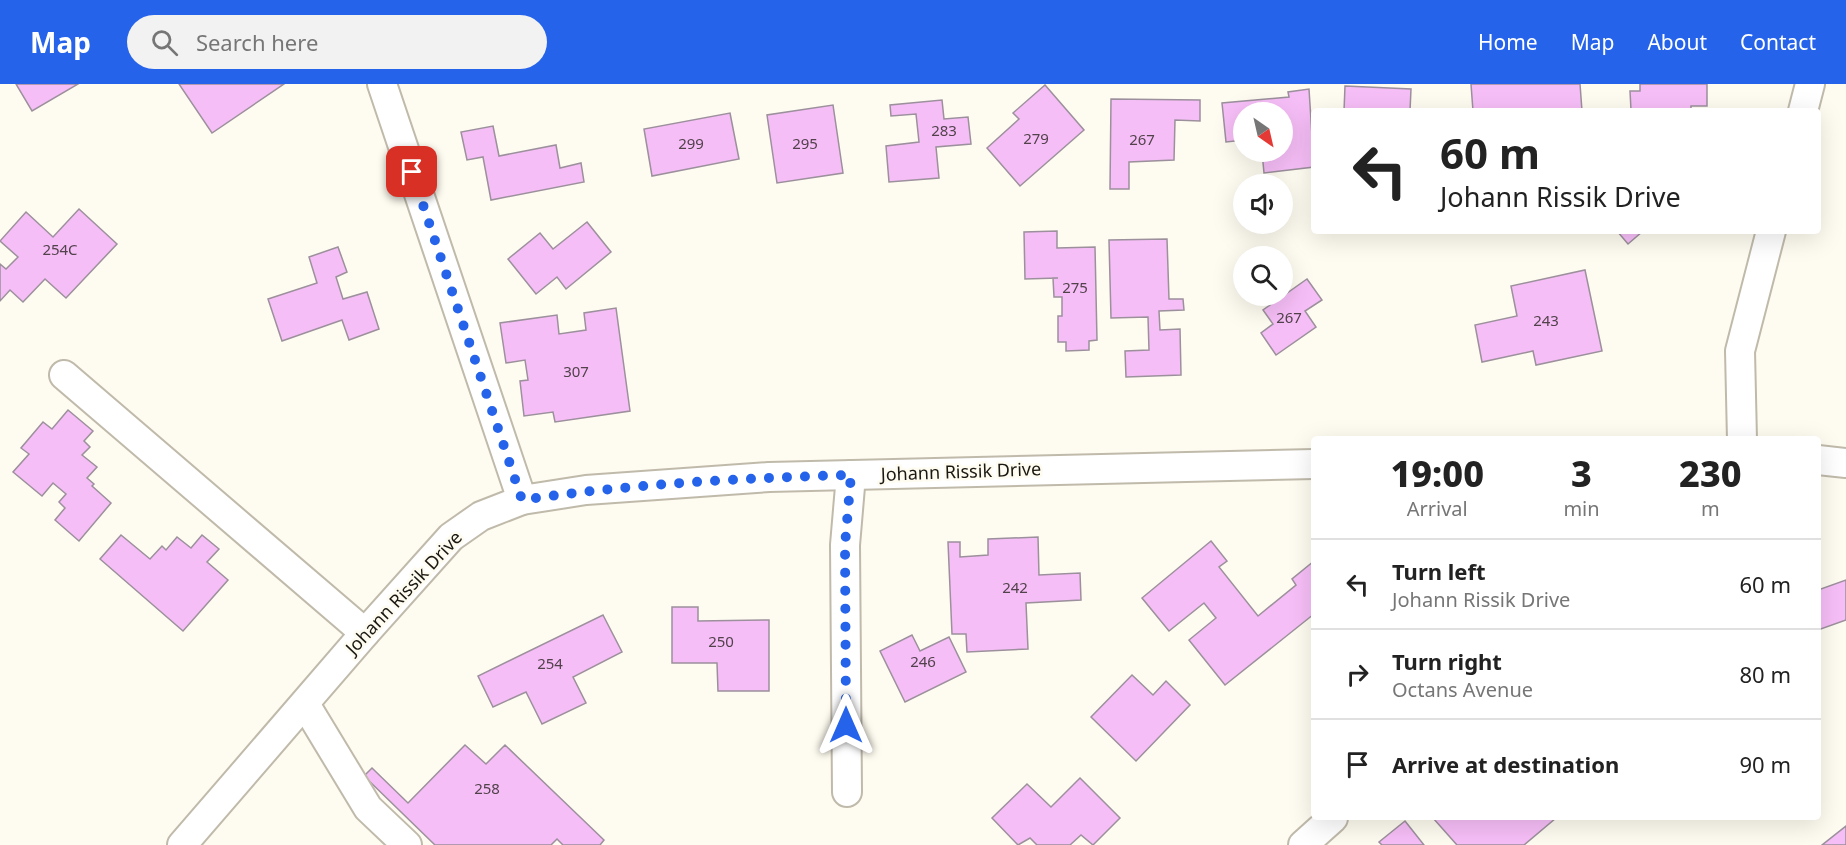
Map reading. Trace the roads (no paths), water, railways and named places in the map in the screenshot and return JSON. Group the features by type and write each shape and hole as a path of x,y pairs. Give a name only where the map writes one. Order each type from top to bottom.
{"street":[{"path":"382,84 522,500"},
{"path":"1804,108 1810,84"},
{"path":"1742,436 1740,351 1770,234"},
{"path":"64,375 365,633"},
{"path":"1821,460 1846,463"},
{"name":"Johann Rissik Drive","path":"182,845 451,537 481,516 522,500 598,490 769,477 1311,464"},
{"path":"847,792 845,545 851,475"},
{"path":"305,704 368,808 407,845"},
{"path":"1303,845 1331,820"}]}
